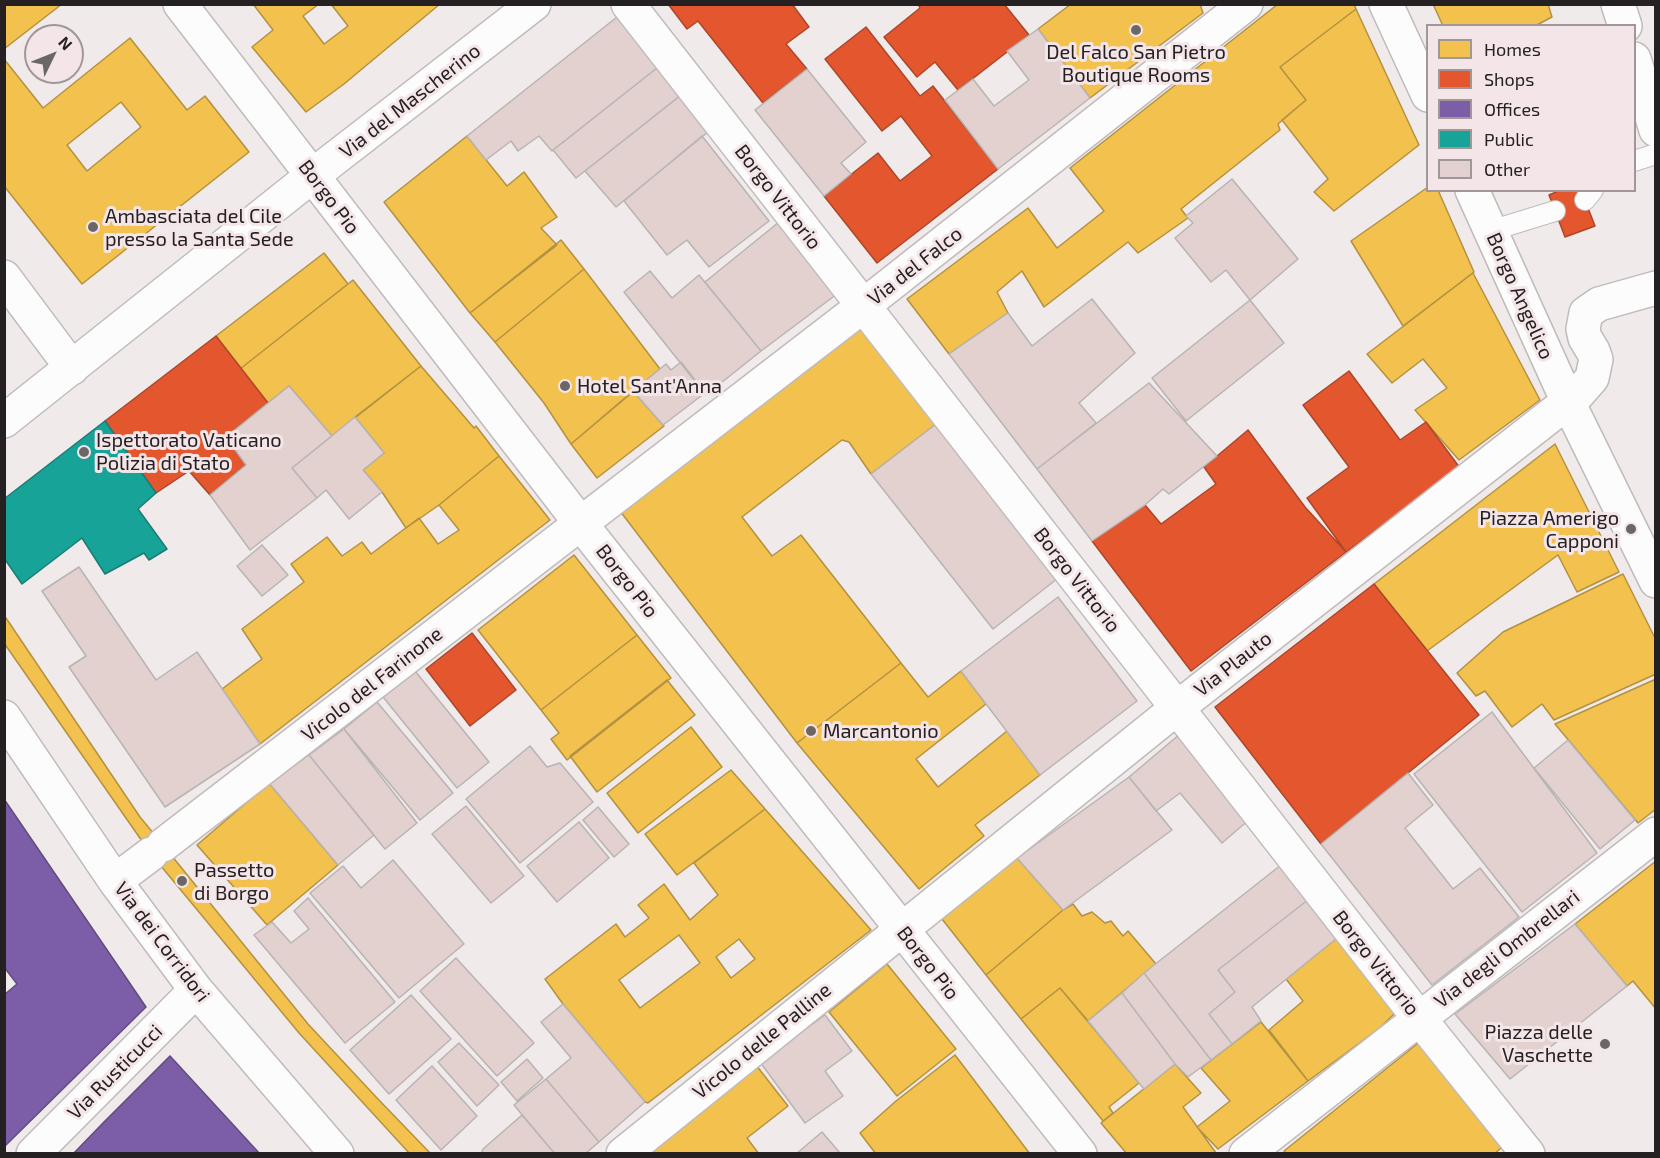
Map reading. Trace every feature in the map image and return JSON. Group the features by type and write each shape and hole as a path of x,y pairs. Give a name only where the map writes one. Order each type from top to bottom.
{"street":[{"name":"Borgo Pio","path":"180,4 581,524 1080,1154"},
{"name":"Via del Mascherino","path":"4,421 312,176 534,4"},
{"name":"Borgo Vittorio","path":"628,4 1419,1018 1528,1154"},
{"name":"Via del Falco","path":"581,524 863,306 1246,4"},
{"path":"1386,4 1426,91"},
{"path":"1618,4 1623,24"},
{"path":"1643,65 1656,130"},
{"name":"Borgo Angelico","path":"1473,192 1568,402"},
{"path":"4,277 72,368"},
{"path":"1656,288 1599,304 1586,313 1583,329 1585,338 1595,355 1596,366 1587,384 1568,402 1656,581"},
{"name":"Via Plauto","path":"902,930 1177,708 1568,402"},
{"name":"Vicolo del Farinone","path":"115,881 581,524"},
{"name":"Via dei Corridori","path":"4,717 115,881 196,990 337,1154"},
{"name":"Via degli Ombrellari","path":"1246,1154 1656,834"},
{"name":"Vicolo delle Palline","path":"623,1154 902,930"},
{"name":"Via Rusticucci","path":"33,1154 196,990"}],"lane":[{"path":"1636,161 1656,154"},
{"path":"1490,231 1554,211"}],"path":[{"path":"174,211 182,222"}],"building: Homes":[{"path":"4,4 62,4 36,24 24,24 24,33 4,49"},
{"path":"253,4 319,4 303,16 324,44 348,26 331,4 440,4 344,84 306,112 252,47 273,30"},
{"path":"1071,4 1200,4 1203,13 1090,98 1038,29"},
{"path":"1278,4 1354,4 1356,9 1280,67 1306,100 1278,124 1280,130 1181,209 1188,218 1138,253 1128,242 1044,307 1022,271 997,292 1008,313 949,354 907,299 1028,208 1057,248 1104,211 1070,168"},
{"path":"1433,4 1548,4 1552,17 1539,24 1442,24"},
{"path":"1356,9 1419,145 1334,211 1314,192 1328,179 1282,120 1306,100 1280,67"},
{"path":"130,38 187,110 205,96 249,152 82,284 4,186 4,59 43,108 73,84 84,84 84,75","holes":["121,102 141,127 87,171 67,145"]},
{"path":"467,136 507,186 524,172 557,217 541,228 557,245 470,313 384,202"},
{"path":"1426,188 1426,192 1439,192 1474,272 1403,326 1351,241"},
{"path":"561,240 584,269 495,342 470,313"},
{"path":"324,253 348,284 240,369 216,336"},
{"path":"584,269 660,369 571,444 544,403 495,342"},
{"path":"1473,273 1540,400 1459,460 1415,410 1447,388 1423,359 1392,383 1367,354"},
{"path":"353,280 421,366 332,436 289,386 268,403 240,369"},
{"path":"863,321 940,421 871,474 849,442 842,440 742,517 772,556 801,535 901,663 797,743 620,511"},
{"path":"421,366 474,428 476,426 499,456 439,505 406,528 382,492 363,470 384,453 355,417"},
{"path":"633,391 664,426 597,478 571,444"},
{"path":"1555,444 1619,572 1577,592 1558,555 1427,651 1374,584"},
{"path":"499,456 550,520 260,744 222,689 262,659 242,629 304,582 291,564 327,537 342,556 362,542 371,554 419,518 438,544 459,530 439,505"},
{"path":"574,555 637,635 541,710 478,630"},
{"path":"1623,574 1656,640 1656,674 1554,720 1542,704 1512,727 1485,691 1476,696 1457,673 1503,632"},
{"name":"Passetto di Borgo","path":"4,615 140,817 308,1024 431,1154 410,1154 299,1033 151,854 4,643"},
{"path":"637,635 671,678 567,760 551,739 559,733 541,710"},
{"path":"901,663 928,697 961,671 986,704 916,759 938,787 1007,731 1040,775 975,825 984,836 919,889 797,743"},
{"path":"1656,679 1656,809 1638,823 1555,724"},
{"path":"667,680 695,715 597,792 570,756"},
{"path":"691,727 722,767 638,833 607,793"},
{"path":"731,770 765,809 677,875 645,834"},
{"path":"269,783 338,865 267,925 197,845"},
{"path":"765,809 871,930 648,1103 563,1004 545,979 616,924 625,937 649,918 638,905 664,884 690,920 718,895 694,863","holes":["679,935 700,963 640,1008 619,980","739,939 755,959 731,978 716,957"]},
{"path":"1017,858 1063,910 986,975 942,919"},
{"path":"1656,861 1656,1009 1633,981 1627,986 1575,924"},
{"path":"1073,904 1082,916 1092,912 1105,923 1111,921 1123,936 1128,931 1156,964 1088,1021 1060,988 1021,1019 986,975"},
{"path":"1343,933 1393,1000 1394,1014 1380,1028 1308,1081 1269,1030 1303,1001 1286,979"},
{"path":"887,964 956,1049 897,1096 829,1012"},
{"path":"1060,988 1139,1083 1109,1107 1113,1113 1103,1121 1021,1019"},
{"path":"1261,1022 1308,1081 1218,1149 1197,1127 1230,1101 1201,1068"},
{"path":"1422,1040 1506,1144 1494,1154 1287,1154 1284,1151"},
{"path":"955,1055 1030,1154 876,1154 860,1133 896,1101"},
{"path":"1175,1064 1201,1093 1183,1107 1216,1153 1127,1154 1101,1123"},
{"path":"756,1065 788,1106 747,1138 759,1154 644,1154"}],"building: Shops":[{"path":"668,4 792,4 809,27 786,44 807,69 763,103 698,21 687,29"},
{"path":"918,4 1004,4 1029,35 958,90 935,62 917,77 884,37 920,8"},
{"path":"866,27 920,96 933,86 998,169 877,263 824,196 878,153 900,181 932,156 901,116 882,131 825,59"},
{"path":"1556,192 1582,192 1595,226 1565,237 1549,195"},
{"path":"216,336 268,403 226,437 246,465 210,495 189,471 156,493 105,421"},
{"path":"1349,371 1400,440 1426,422 1460,468 1346,552 1307,498 1349,467 1303,405"},
{"path":"1248,430 1305,507 1346,552 1191,671 1092,541 1145,505 1161,524 1216,484 1204,467"},
{"path":"1374,584 1479,715 1321,844 1215,707"},
{"path":"472,633 516,690 470,726 426,669"}],"building: Offices":[{"path":"4,799 146,1007 4,1147 4,995 17,984 4,967"},
{"path":"170,1056 260,1154 73,1154 103,1123"}],"building: Public":[{"path":"105,421 156,493 138,509 167,549 149,560 144,553 105,574 82,538 22,584 4,558 4,499"}],"building: Other":[{"path":"617,17 625,17 662,64 552,151 539,136 518,151 511,141 486,160 467,136"},
{"path":"1038,29 1090,98 998,169 945,100 973,79 994,106 1029,80 1007,51"},
{"path":"662,64 686,91 576,178 553,150"},
{"path":"807,69 866,142 841,163 851,174 824,196 755,110"},
{"path":"680,96 708,132 616,207 585,171"},
{"path":"702,136 769,221 709,267 687,240 667,255 624,201"},
{"path":"1232,179 1298,259 1250,300 1226,270 1211,282 1175,238 1193,223 1186,216"},
{"path":"779,222 837,294 761,351 705,282"},
{"path":"650,271 672,298 699,275 761,351 706,395 624,292"},
{"path":"1092,299 1135,353 1079,403 1096,423 1037,469 949,354 1008,313 1032,346"},
{"path":"1250,300 1284,343 1186,421 1152,378"},
{"path":"681,362 705,393 663,425 633,391 666,364 671,370"},
{"path":"1149,383 1217,456 1169,494 1163,489 1145,505 1092,541 1037,469"},
{"path":"289,386 332,436 292,468 317,498 250,550 210,495 246,465 226,437"},
{"path":"355,417 384,453 363,470 382,492 349,519 326,490 317,498 292,468"},
{"path":"940,421 1062,575 993,629 871,474"},
{"path":"262,545 288,575 262,596 237,566"},
{"path":"79,567 156,680 197,652 260,744 165,807 69,667 86,656 42,591"},
{"path":"1058,597 1137,701 1040,775 961,671"},
{"path":"415,671 489,762 457,788 383,697"},
{"path":"377,702 453,793 420,820 344,729"},
{"path":"1492,712 1597,853 1522,912 1414,774"},
{"path":"344,729 417,823 385,849 309,755"},
{"path":"1180,734 1251,818 1222,843 1180,793 1156,811 1129,777"},
{"path":"1568,740 1635,820 1600,849 1534,768"},
{"path":"530,746 547,767 560,763 593,802 520,863 466,799"},
{"path":"309,755 374,835 338,865 269,783"},
{"path":"1408,773 1433,805 1405,828 1453,889 1480,868 1519,917 1432,985 1321,844"},
{"path":"1129,777 1172,830 1063,910 1017,858"},
{"path":"466,806 524,876 491,903 432,834"},
{"path":"598,807 629,844 614,857 583,820"},
{"path":"579,822 609,858 557,902 527,866"},
{"path":"393,860 464,944 399,998 310,893 343,866 361,888"},
{"path":"1286,861 1313,896 1218,970 1235,992 1209,1014 1232,1044 1211,1060 1144,973"},
{"path":"1313,896 1343,933 1252,1007 1261,1021 1232,1044 1209,1014 1235,992 1218,970"},
{"path":"308,898 395,1002 345,1043 254,935 272,922 291,943 309,929 294,911"},
{"path":"1575,924 1627,986 1510,1079 1455,1014"},
{"path":"456,958 534,1043 497,1076 420,991"},
{"path":"1144,973 1211,1060 1188,1077 1175,1064 1122,993"},
{"path":"1122,993 1175,1064 1144,1089 1088,1021"},
{"path":"411,995 451,1039 389,1094 350,1050"},
{"path":"563,1004 645,1102 599,1142 546,1079 571,1058 541,1022"},
{"path":"825,1015 852,1051 825,1071 843,1096 805,1123 760,1062"},
{"path":"459,1043 499,1085 477,1106 438,1062"},
{"path":"527,1059 543,1078 517,1101 501,1082"},
{"path":"432,1066 477,1116 441,1150 396,1100"},
{"path":"546,1079 599,1142 585,1154 555,1154 514,1105"},
{"path":"522,1115 555,1154 481,1154 483,1149"},
{"path":"822,1132 840,1153 796,1154"}],"place":[{"name":"Del Falco San Pietro Boutique Rooms","path":"1136,30"},
{"name":"Ambasciata del Cile presso la Santa Sede","path":"93,227"},
{"name":"Hotel Sant'Anna","path":"565,386"},
{"name":"Ispettorato Vaticano Polizia di Stato","path":"84,452"},
{"name":"Piazza Amerigo Capponi","path":"1631,529"},
{"name":"Marcantonio","path":"811,731"},
{"name":"Passetto di Borgo","path":"182,881"},
{"name":"Piazza delle Vaschette","path":"1605,1044"}]}
